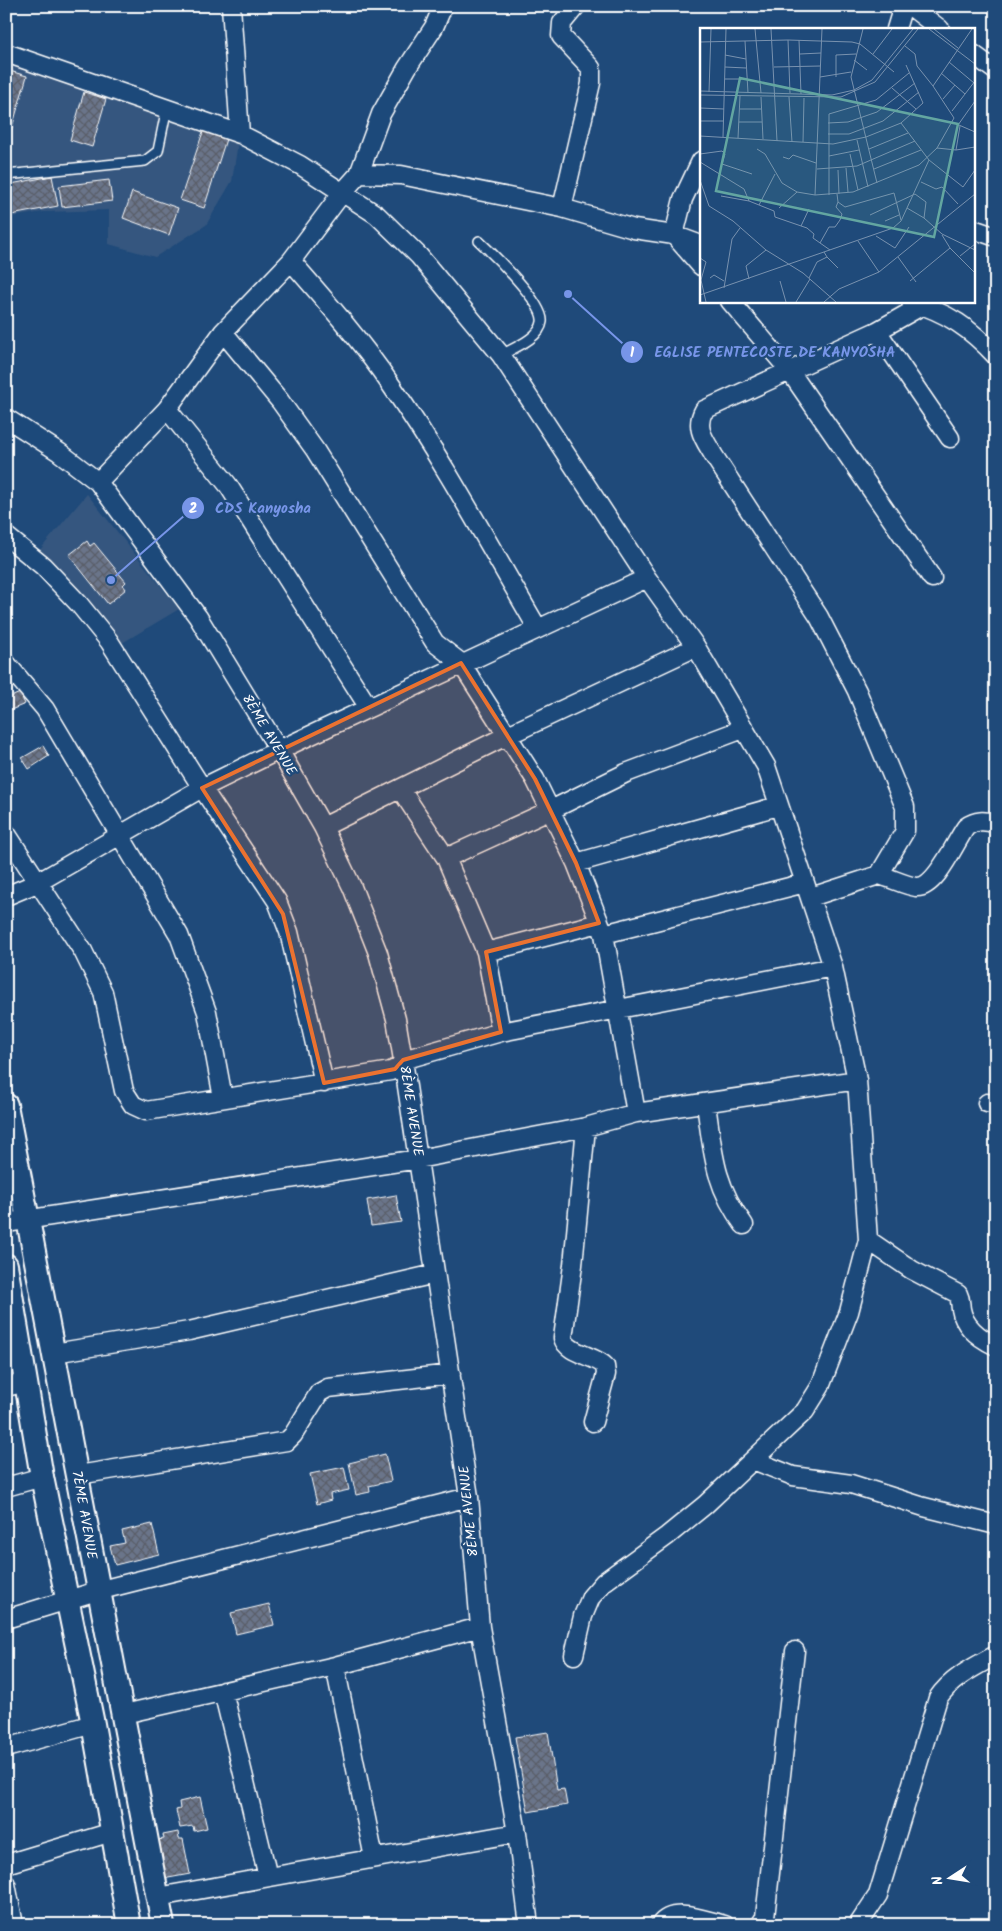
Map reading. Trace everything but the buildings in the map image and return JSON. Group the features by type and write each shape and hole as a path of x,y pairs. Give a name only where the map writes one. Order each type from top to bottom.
{"street":[{"path":"232,6 240,134"},
{"path":"98,482 167,409 223,332 291,261 342,193 359,174 381,114 407,68 434,27 443,6"},
{"path":"562,208 591,83 591,68 561,36 562,24 576,6"},
{"path":"896,28 904,6"},
{"path":"910,6 939,28"},
{"path":"6,53 167,107 240,134 300,165 377,215 419,256 501,355 647,578 696,647 766,766 833,967 857,1080 868,1240 849,1312 820,1387 805,1411 705,1505 667,1536 604,1582 592,1597 584,1616 574,1655"},
{"path":"974,55 996,71"},
{"path":"674,235 683,199 700,162"},
{"path":"359,174 401,175 562,208 634,229 674,235 700,245"},
{"path":"974,229 996,237"},
{"path":"674,235 700,265"},
{"path":"291,261 341,318 391,384 445,469 538,629"},
{"path":"731,302 789,370 932,578"},
{"path":"486,952 601,928 871,879 879,875 905,832 905,807 857,691 819,617 699,429 699,419 704,410 877,331 915,303 950,317 966,327 996,356"},
{"path":"877,331 950,438"},
{"path":"223,332 280,401 315,450 435,643 461,663 535,779 576,863 601,928 619,1010 636,1114"},
{"path":"167,409 228,485 369,708"},
{"name":"8ÈME AVENUE","path":"6,418 59,452 98,482 198,617 323,827 352,887 378,953 396,1019 403,1060 469,1497 480,1628 517,1833 529,1925"},
{"path":"6,536 43,566 79,604 109,641 202,788 277,901 283,914 311,1023 324,1083"},
{"path":"6,896 37,883 119,834 202,788 278,750 461,663 508,644 647,578"},
{"path":"323,827 401,790 506,736 696,647"},
{"path":"6,664 45,709 179,935 207,1012 223,1098"},
{"path":"446,858 626,773 743,729"},
{"path":"401,790 446,858 486,952 500,1032"},
{"path":"576,863 778,806"},
{"path":"879,875 916,887 926,886 936,878 966,827 973,822 985,821 996,824"},
{"path":"6,833 82,951 103,992 124,1091 133,1105 146,1111 324,1083 395,1069 403,1060 500,1032 833,967"},
{"path":"6,1223 418,1159 586,1127 636,1114 857,1080"},
{"path":"706,1104 717,1176 728,1202 744,1225"},
{"name":"7ÈME AVENUE","path":"6,1105 30,1219 78,1476 97,1591 124,1714 163,1925"},
{"path":"586,1127 573,1265 563,1338 568,1347 600,1360 605,1366 606,1374 593,1422"},
{"path":"868,1240 912,1270 958,1294 968,1324 976,1334 996,1346"},
{"path":"6,1265 16,1384 42,1477 66,1602 93,1724 130,1925"},
{"path":"54,1353 189,1331 434,1274"},
{"path":"78,1476 287,1441 293,1436 319,1393 328,1388 451,1374"},
{"path":"754,1460 793,1476 851,1484 924,1507 996,1525"},
{"path":"6,1487 42,1477"},
{"path":"6,1619 97,1591 469,1497"},
{"path":"124,1714 335,1666 480,1628"},
{"path":"760,1925 765,1917 795,1651"},
{"path":"858,1925 878,1895 938,1698 944,1688 996,1655"},
{"path":"335,1666 374,1858"},
{"path":"223,1691 268,1877"},
{"path":"6,1748 93,1724"},
{"path":"6,1864 112,1832"},
{"path":"158,1897 517,1833"},
{"path":"6,1884 14,1925"},
{"path":"660,1925 665,1918 675,1914 725,1925"}],"lane":[{"path":"6,175 145,162 158,151 167,107"},
{"path":"479,240 497,258 540,309 543,320 540,328 528,340 501,355"}],"highlighted area":[{"path":"461,663 535,779 576,863 599,923 486,952 501,1032 403,1060 395,1069 324,1083 283,914 202,788"}],"shaded area":[{"path":"6,57 239,136 232,181 206,225 155,257 109,244 109,210 43,212 6,218"},
{"path":"87,494 179,609 122,643 39,551"}],"place":[{"name":"EGLISE PENTECOSTE DE KANYOSHA","path":"568,294"},
{"name":"CDS Kanyosha","path":"111,580"}]}
